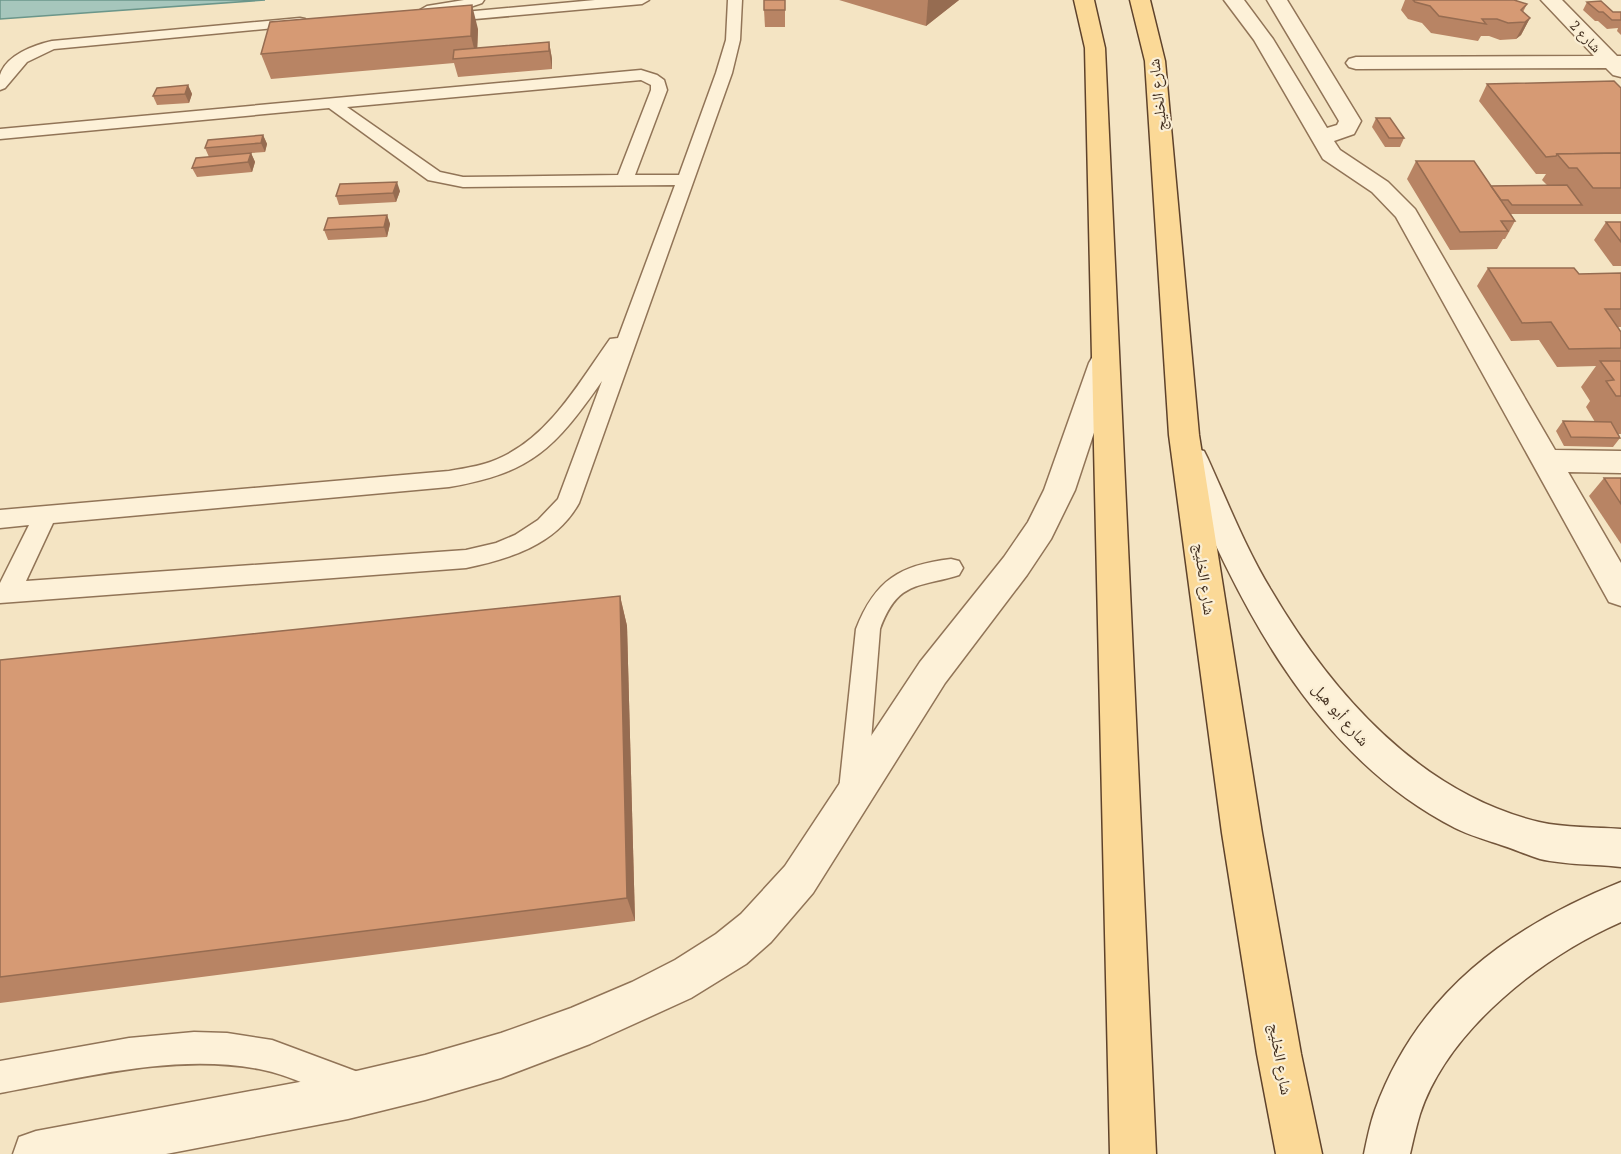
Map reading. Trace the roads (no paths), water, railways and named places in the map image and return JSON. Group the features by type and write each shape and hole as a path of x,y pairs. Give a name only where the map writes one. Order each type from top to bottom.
{"main road":[{"path":"1084,0 1095,48 1103,363 1125,848 1134,1154"},
{"name":"شارع الخليج","path":"1140,0 1155,61 1184,435 1242,833 1279,1054 1299,1154"}],"street":[{"path":"1234,0 1263,39 1320,138 1335,159 1380,187 1406,214 1621,593"},
{"path":"1277,0 1350,121 1346,129 1320,138"},
{"name":"شارع 2","path":"1551,0 1618,65"},
{"path":"1263,39 1301,39"},
{"path":"1356,63 1618,65"},
{"path":"36,1154 371,1091 526,1047 598,1021 689,977 732,949 755,930 806,871 883,744 947,651 1016,566 1036,537 1059,489 1103,363"},
{"name":"شارع أبو هيل","path":"1184,435 1218,522 1250,584 1308,677 1362,740 1430,795 1456,810 1499,829 1544,843 1588,849 1621,848"},
{"path":"1545,461 1621,462"},
{"path":"1387,1154 1390,1135 1406,1087 1429,1046 1459,1013 1494,977 1534,946 1575,921 1621,902"}],"lane":[{"path":"477,0 412,16 642,0"},
{"path":"5,593 466,559 498,553 528,541 552,524 568,503 724,73 733,40 730,1"},
{"path":"0,85 18,60 33,51 52,45 310,21"},
{"path":"0,134 641,75 659,83 659,90 624,181"},
{"path":"330,102 424,170 447,180 463,182 685,180"},
{"path":"0,519 449,479 484,472 517,459 543,441 634,321"},
{"path":"5,593 45,515"},
{"path":"853,793 868,628 873,612 882,597 895,585 931,570 951,568"},
{"path":"0,1077 180,1048 222,1048 270,1056 298,1065 333,1081 371,1091"}],"water":[{"path":"0,0 265,0 0,19"}]}
